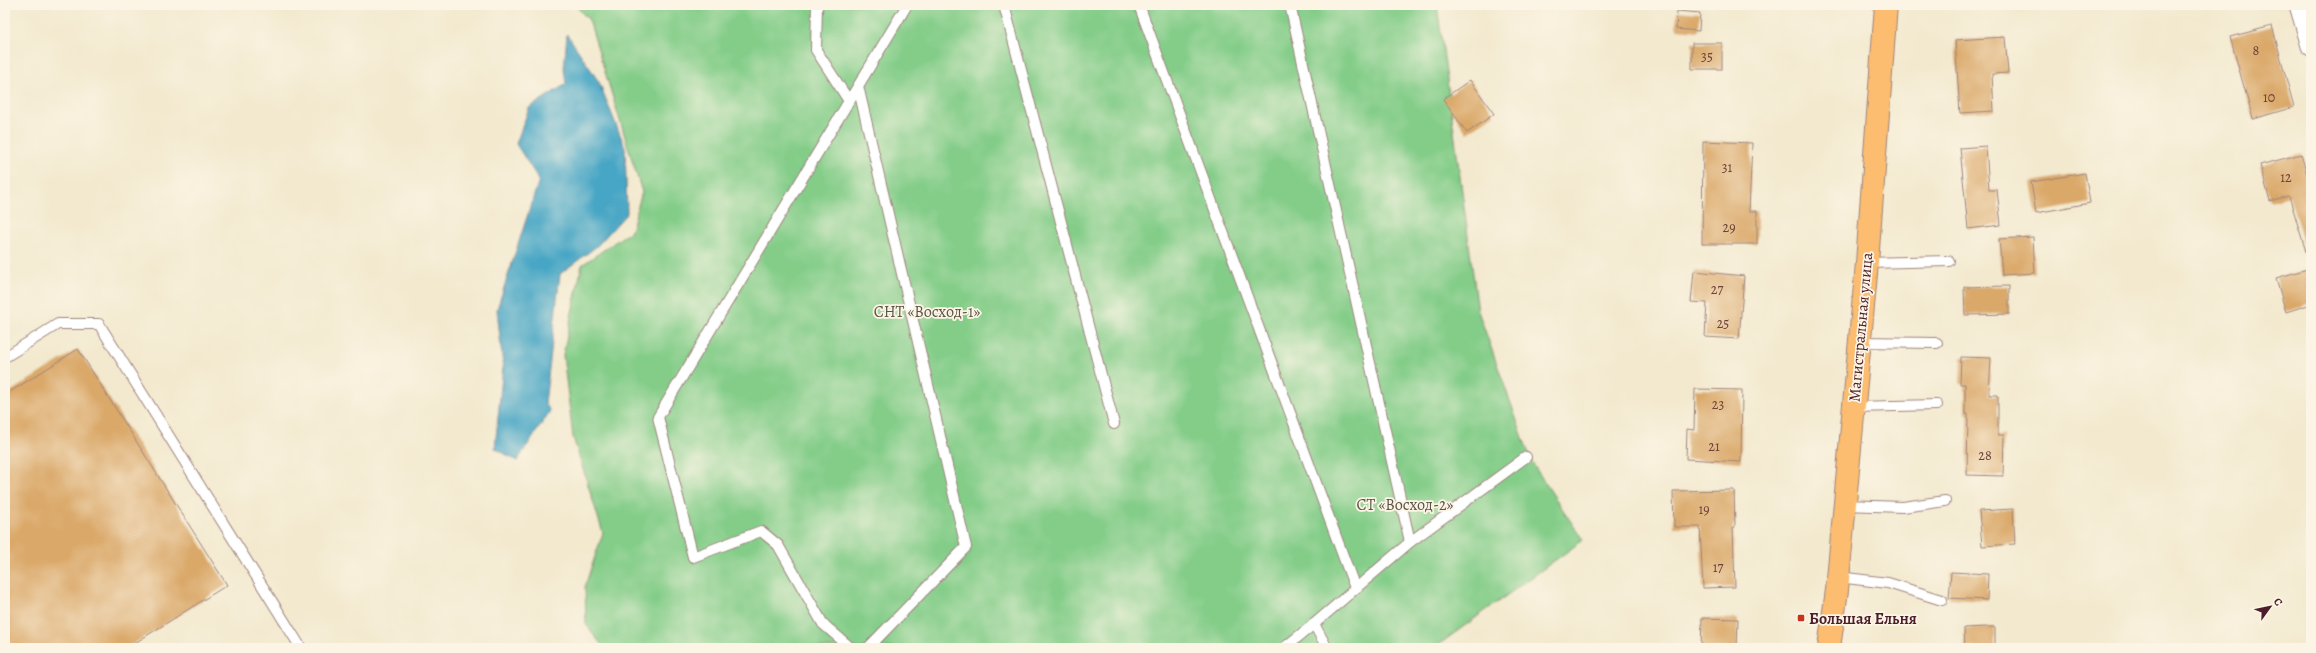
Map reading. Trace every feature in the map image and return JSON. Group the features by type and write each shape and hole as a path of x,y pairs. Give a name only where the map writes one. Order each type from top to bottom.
{"main road":[{"name":"Магистральная улица","path":"1829,648 1838,577 1859,342 1886,5"}],"street":[{"path":"2299,5 2311,46"}],"lane":[{"path":"817,5 816,50 849,101"},
{"path":"851,648 823,624 778,545 760,531 693,557 658,417 907,5"},
{"path":"1004,5 1114,424"},
{"path":"1140,5 1355,588"},
{"path":"1290,5 1410,542"},
{"path":"858,86 966,547 868,648"},
{"path":"1866,263 1948,261"},
{"path":"5,357 58,324 99,324 301,648"},
{"path":"1859,342 1937,343"},
{"path":"1853,407 1937,406"},
{"path":"1284,648 1410,542 1526,457"},
{"path":"1844,505 1903,507 1945,501"},
{"path":"1838,577 1888,583 1942,600"},
{"path":"1314,624 1327,648"}],"green space":[{"name":"СНТ «Восход-1»","path":"575,5 1437,5 1478,311 1532,463 1583,540 1434,648 604,648 586,624 585,586 603,533 573,437 563,355 582,265 631,231 642,192 589,20"}],"water":[{"path":"567,34 599,82 625,147 627,213 597,246 560,274 545,403 550,411 517,461 495,448 503,366 497,309 539,180 516,144 529,108 566,84 564,69"}],"building":[{"path":"1677,11 1700,13 1699,31 1676,29"},
{"path":"2272,26 2294,107 2253,119 2230,37"},
{"path":"2005,37 2008,73 1992,74 1994,111 1960,113 1955,40"},
{"path":"1692,43 1722,43 1722,69 1692,69"},
{"path":"1470,80 1494,114 1467,133 1443,99"},
{"path":"1703,141 1752,143 1749,211 1757,211 1757,244 1702,244"},
{"path":"1986,146 1989,190 1997,190 2001,225 1968,229 1960,148"},
{"path":"2301,154 2311,189 2311,254 2307,255 2289,196 2270,201 2260,165"},
{"path":"2085,173 2090,203 2036,213 2031,182"},
{"path":"2033,237 2035,273 2002,275 1999,239"},
{"path":"2311,268 2311,304 2286,312 2276,278"},
{"path":"1694,271 1744,276 1739,339 1705,337 1707,303 1691,302"},
{"path":"2009,286 2009,314 1965,315 1964,287"},
{"path":"78,349 227,585 127,648 5,648 5,395"},
{"path":"1961,357 1991,358 1989,395 1998,395 1998,435 2004,435 2003,476 1967,475 1968,414 1965,414 1965,384 1960,384"},
{"path":"1695,389 1742,390 1741,462 1686,459 1687,429 1694,430"},
{"path":"1734,490 1735,527 1733,527 1735,587 1703,588 1700,527 1674,527 1673,491"},
{"path":"2013,509 2015,544 1982,546 1979,511"},
{"path":"1951,572 1988,574 1987,600 1949,598"},
{"path":"1702,618 1738,619 1737,648 1701,648"},
{"path":"1995,627 1995,648 1965,648 1964,628"}],"place":[{"name":"Большая Ельня","path":"1801,618"}],"park label":[{"name":"СТ «Восход-2»","path":"1405,504"}]}
